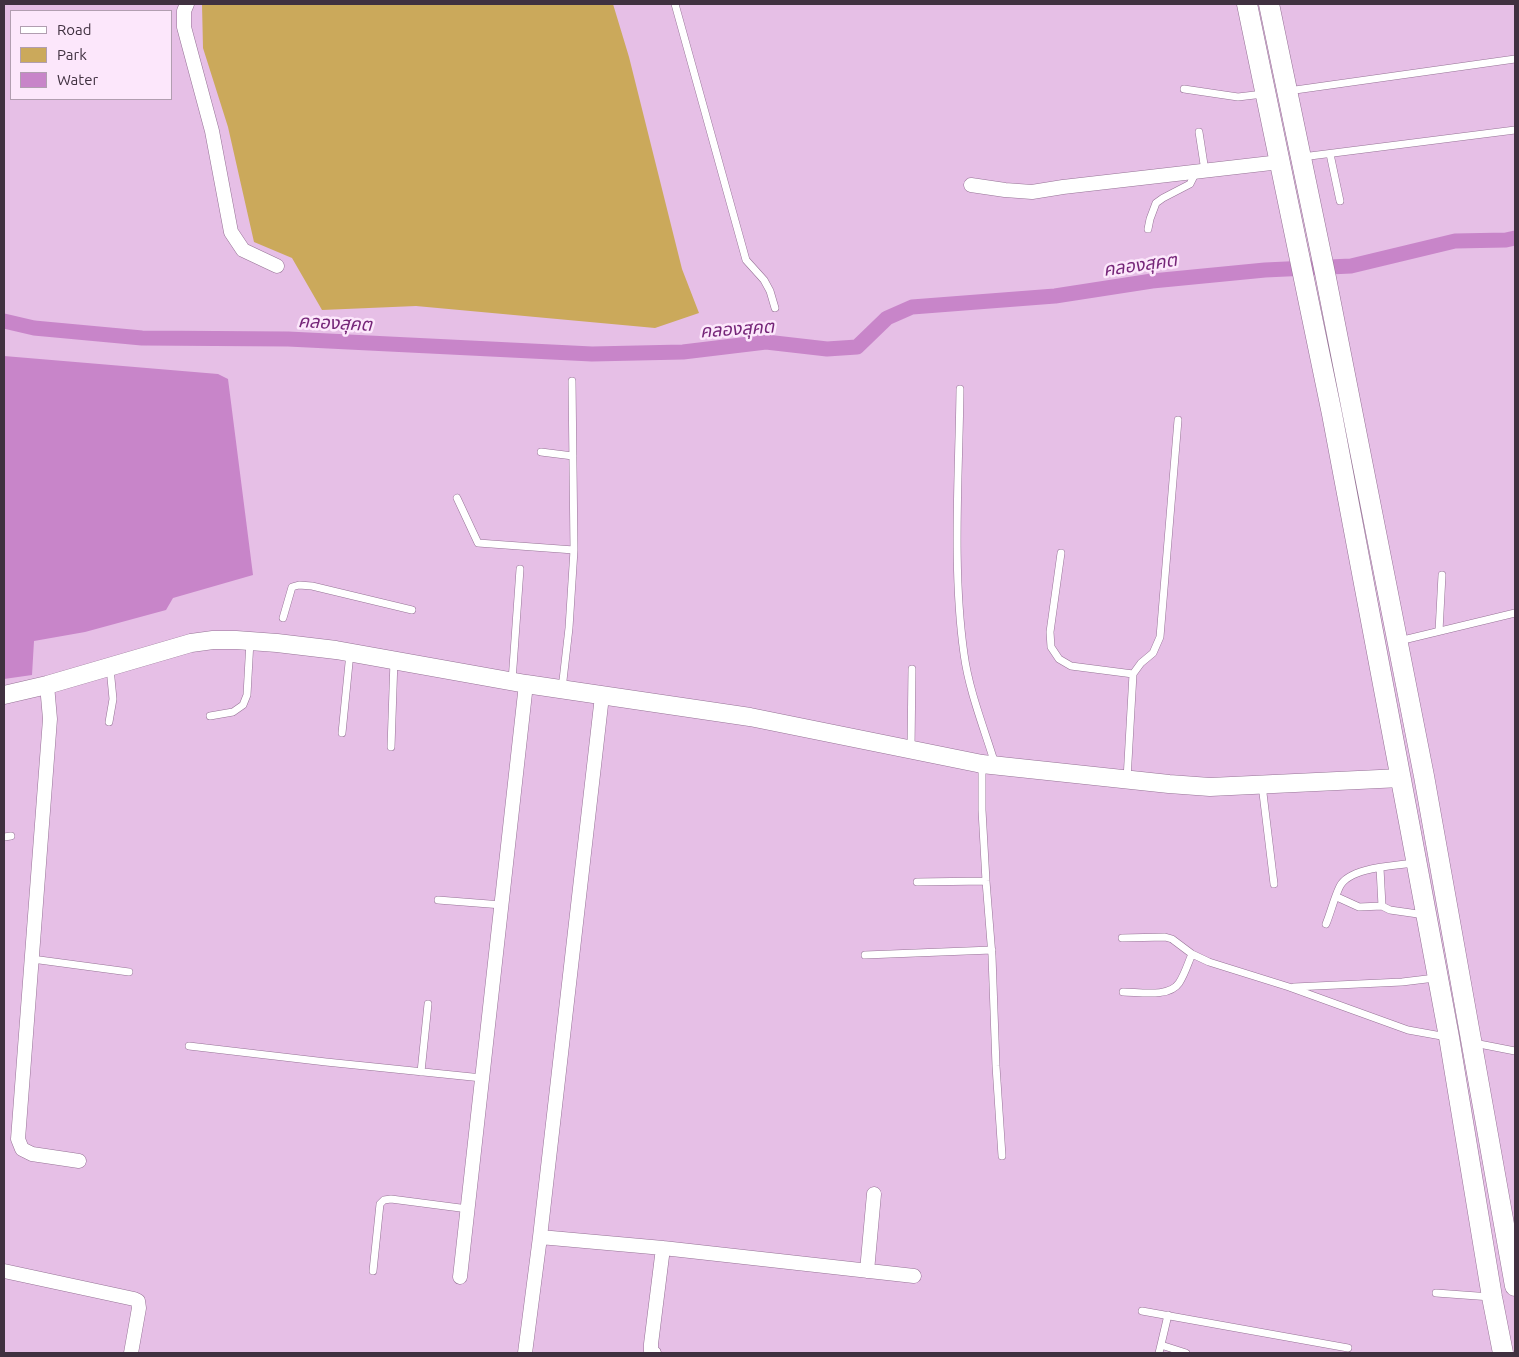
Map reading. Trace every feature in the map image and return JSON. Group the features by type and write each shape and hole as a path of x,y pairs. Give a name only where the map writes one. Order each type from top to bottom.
{"main road":[{"path":"1247,4 1334,424 1427,916 1492,1297 1504,1353"},
{"path":"1269,4 1320,246 1424,776 1513,1264 1515,1286"},
{"path":"1401,778 1424,776"}],"street":[{"path":"186,4 184,27 212,131 231,232 243,250 277,266"},
{"path":"971,185 1032,192 1280,162"},
{"path":"4,695 47,686 191,643 213,640 277,640 394,659 562,690 750,717 989,765 1210,787 1262,783 1401,778"},
{"path":"460,1277 502,905 519,683"},
{"path":"47,686 50,718 18,1140 22,1148 32,1154 79,1161"},
{"path":"525,1353 602,696"},
{"path":"867,1271 874,1194"},
{"path":"540,1237 663,1248 914,1276"},
{"path":"654,1353 651,1351 651,1344 663,1248"},
{"path":"4,1271 134,1298 138,1302 139,1308 131,1353"}],"lane":[{"path":"675,4 746,260 764,280 770,291 774,308"},
{"path":"1288,91 1515,59"},
{"path":"1184,90 1238,97 1266,94"},
{"path":"1302,157 1515,130"},
{"path":"1148,229 1156,204 1163,198 1190,184 1201,171 1198,132"},
{"path":"1330,154 1340,201"},
{"path":"562,690 569,628 574,550 572,381"},
{"path":"960,389 957,587 964,656 989,765 982,810 992,950 996,1066 1002,1156"},
{"path":"1127,780 1133,674 1141,663 1153,653 1160,637 1178,420"},
{"path":"541,452 573,456"},
{"path":"457,498 478,543 574,550"},
{"path":"1062,553 1050,632 1051,647 1059,659 1071,666 1133,674"},
{"path":"519,683 520,569"},
{"path":"1439,631 1442,575"},
{"path":"283,618 292,588 299,585 312,586 412,610"},
{"path":"1398,642 1515,613"},
{"path":"210,716 233,712 243,705 247,695 250,641"},
{"path":"342,733 350,653"},
{"path":"392,747 394,659"},
{"path":"110,667 113,699 110,722"},
{"path":"911,749 912,669"},
{"path":"1262,783 1274,884"},
{"path":"1326,924 1341,884 1352,876 1365,870 1417,863"},
{"path":"1380,868 1382,906"},
{"path":"917,882 986,880"},
{"path":"1337,896 1359,907 1382,906 1390,910 1427,916"},
{"path":"438,900 502,905"},
{"path":"1122,938 1165,937 1172,939 1192,954 1208,962 1289,987 1408,1030 1449,1037"},
{"path":"865,955 992,950"},
{"path":"1123,992 1170,991 1179,984 1192,954"},
{"path":"32,959 129,972"},
{"path":"1289,987 1402,982 1438,977"},
{"path":"421,1072 428,1004"},
{"path":"1472,1042 1515,1051"},
{"path":"189,1046 483,1078"},
{"path":"373,1271 380,1204 384,1200 391,1199 468,1209"},
{"path":"1436,1293 1492,1297"},
{"path":"1142,1311 1348,1348"},
{"path":"1159,1353 1168,1315"},
{"path":"1161,1345 1186,1353"}],"green space":[{"path":"202,4 613,4 629,57 682,269 699,313 655,328 416,306 322,310 292,258 254,242 228,127 203,48"}],"water":[{"path":"4,356 218,374 228,379 253,575 173,598 166,610 85,632 34,641 32,675 4,679"}],"waterway":[{"name":"คลองสุคต","path":"4,321 34,328 142,338 288,339 592,354 683,352 766,342 827,349 857,347 887,318 912,307 1055,296 1152,281 1265,270 1351,266 1455,241 1506,240 1515,238"}]}
